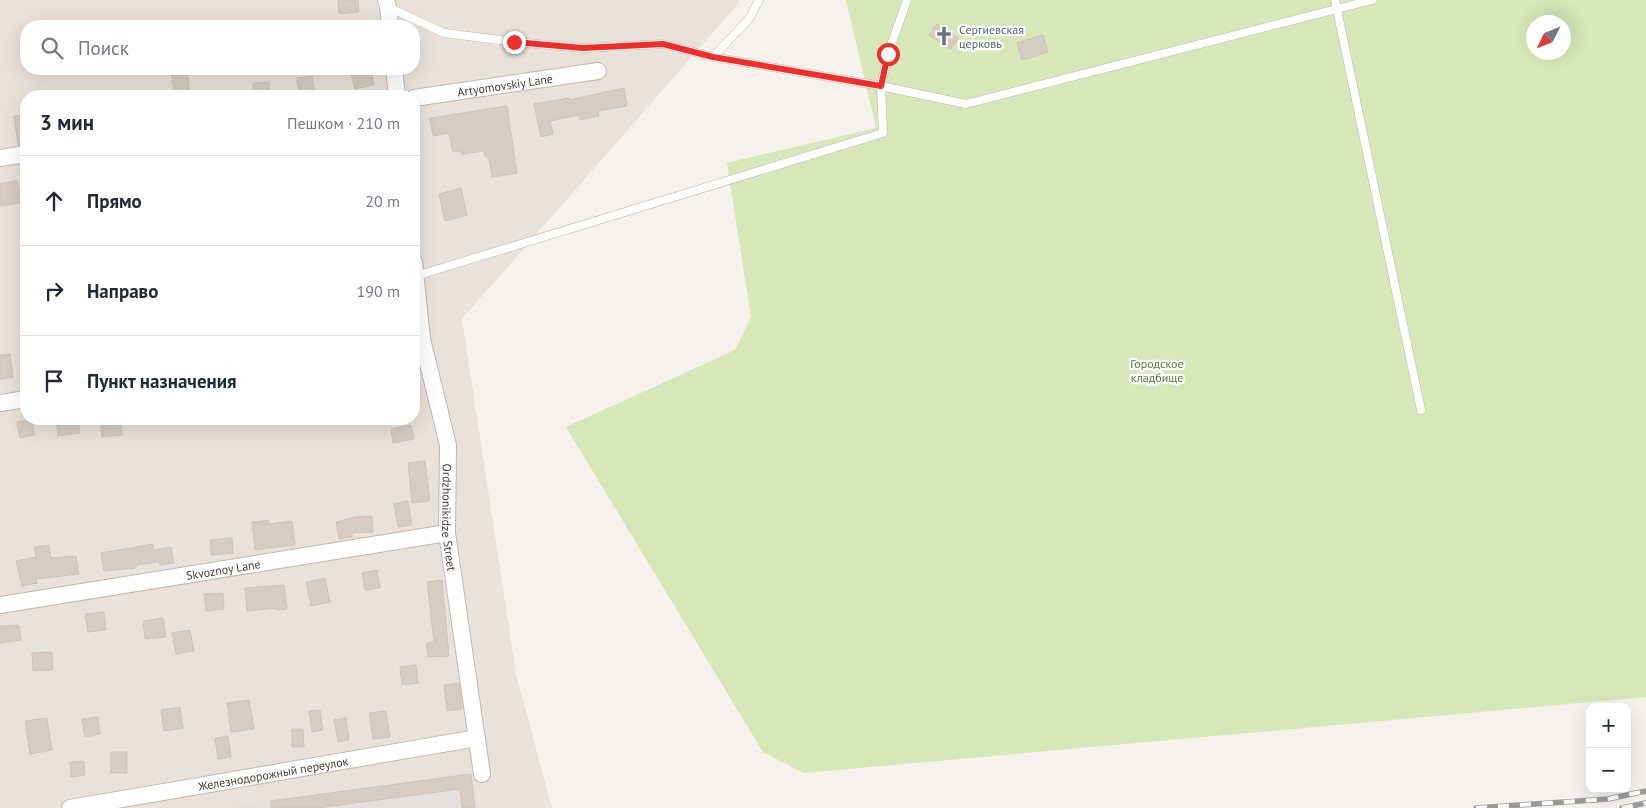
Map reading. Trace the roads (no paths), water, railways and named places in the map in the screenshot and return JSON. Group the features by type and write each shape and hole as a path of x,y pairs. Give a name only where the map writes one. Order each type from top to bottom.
{"street":[{"path":"387,4 389,20"},
{"name":"Artyomovskiy Lane","path":"420,97 598,71"},
{"path":"395,75 396,90"},
{"path":"0,158 20,155"},
{"name":"Ordzhonikidze Street","path":"420,347 448,445 447,533 482,774"},
{"path":"0,403 20,400"},
{"name":"Skvoznoy Lane","path":"0,605 447,533"},
{"name":"Железнодорожный переулок","path":"70,808 477,738"}],"lane":[{"path":"713,57 748,19 759,0"},
{"path":"420,267 883,133 881,86 888,54 907,0"},
{"path":"1336,0 1421,410"},
{"path":"420,20 444,32 514,42 583,48 663,44 713,57 881,86 966,104 1372,0"},
{"path":"387,4 420,20"}],"railway":[{"path":"1476,808 1608,799 1646,791"},
{"path":"1622,808 1646,803"}],"place":[{"name":"Сергиевская церковь","path":"944,36"}],"park label":[{"name":"Городское кладбище","path":"1157,370"}]}
